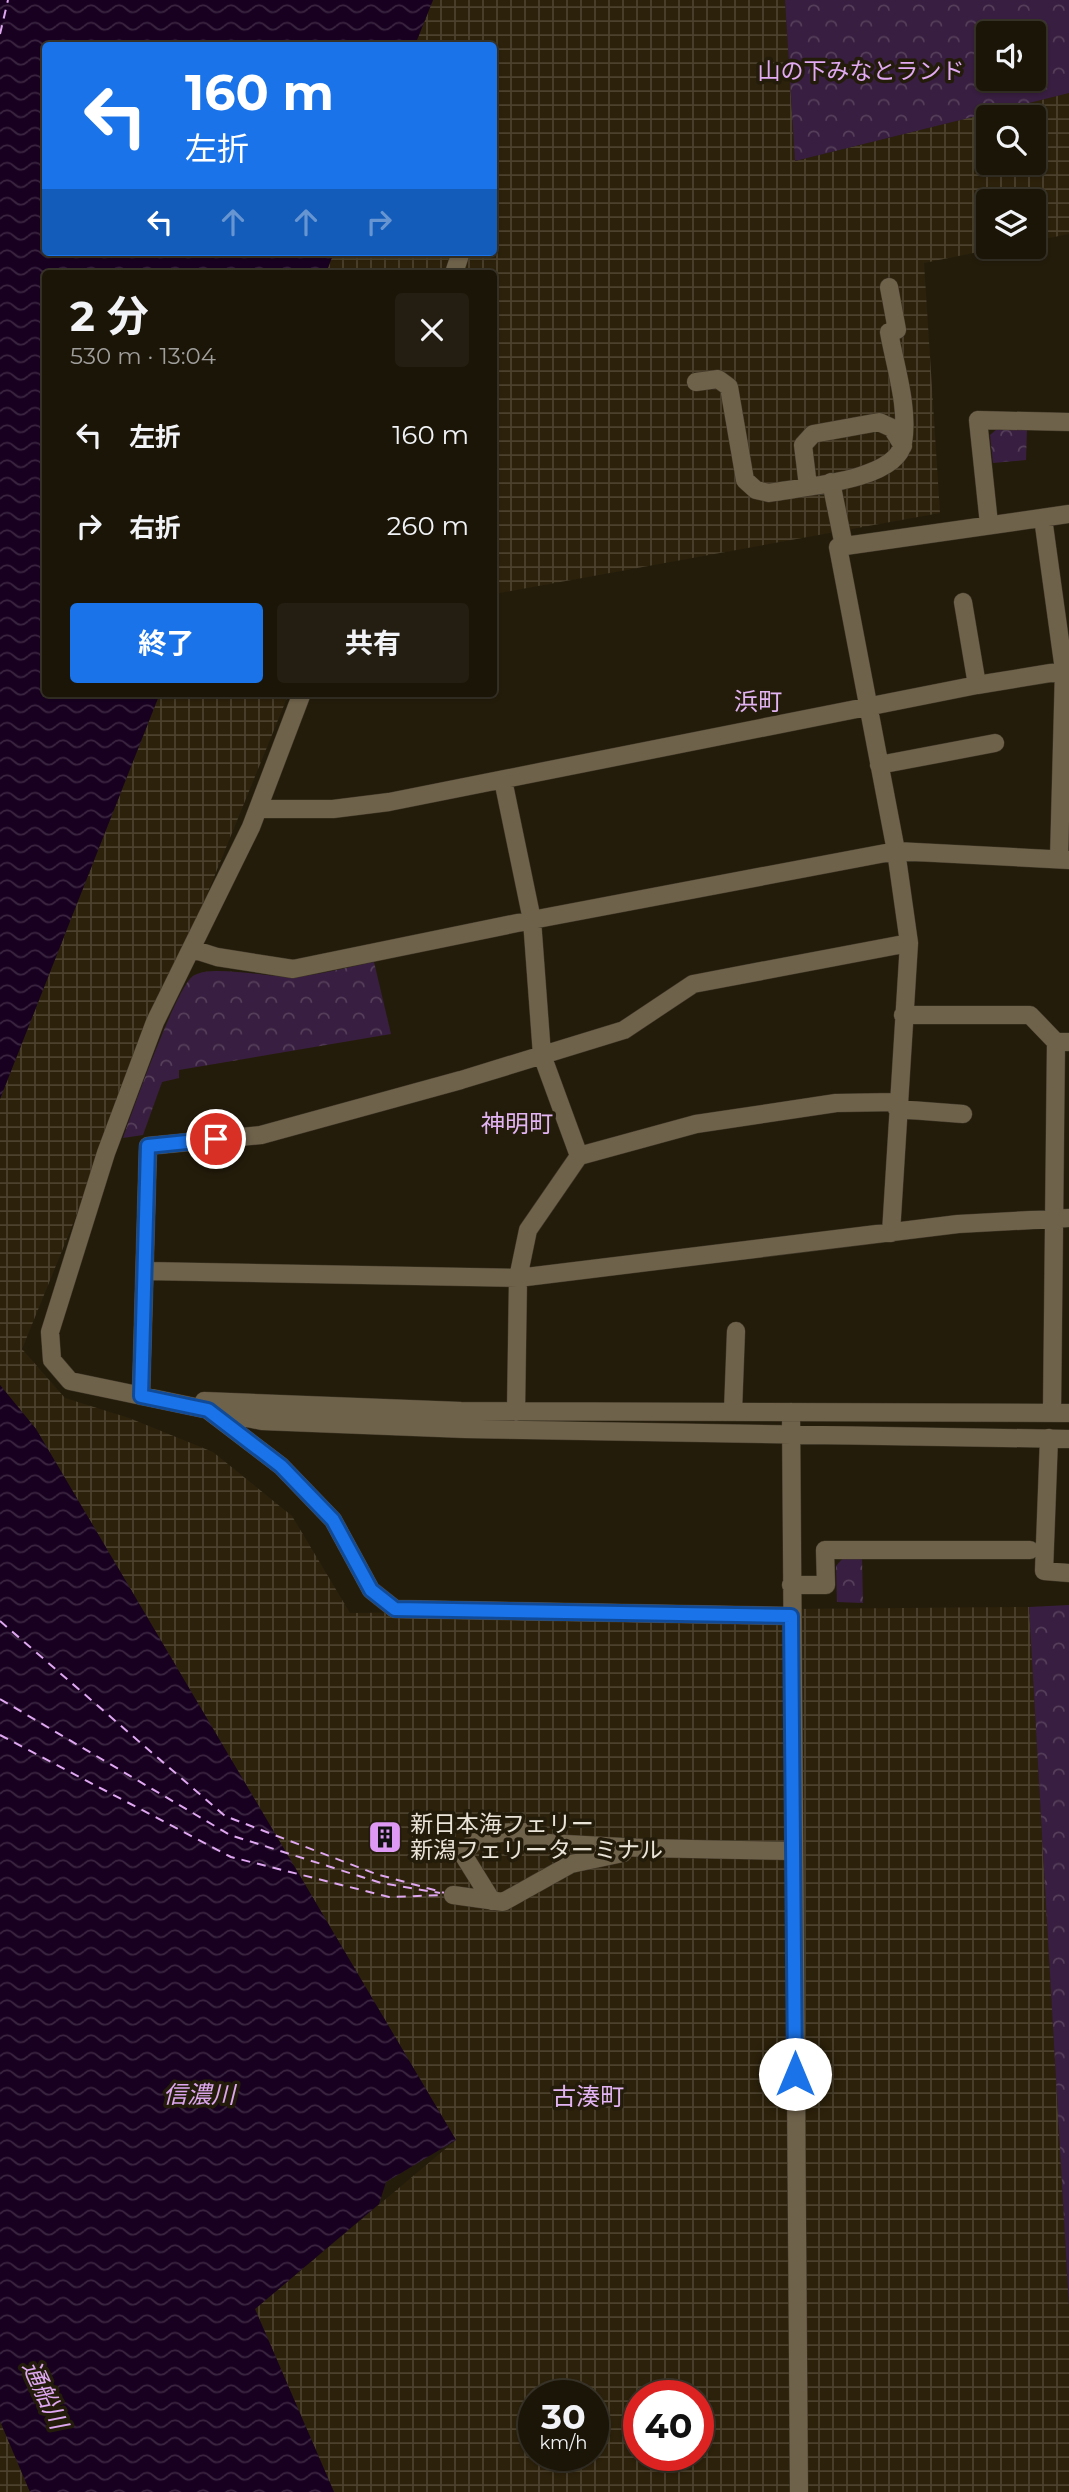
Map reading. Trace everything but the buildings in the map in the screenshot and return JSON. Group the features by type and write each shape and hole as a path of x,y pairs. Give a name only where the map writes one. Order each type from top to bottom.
{"street":[{"path":"696,382 718,379 729,387 745,480 750,486 769,493 867,475 890,463 903,446 902,408 889,332 897,330 889,287"},
{"path":"989,524 978,420 1069,422"},
{"path":"808,486 803,445 813,434 879,422 892,428 903,446"},
{"path":"831,482 844,546"},
{"path":"891,1233 909,943 896,851 838,547 1069,514"},
{"path":"192,949 217,957 293,969 532,920 896,851 1064,860 1067,670 1043,519"},
{"path":"963,602 977,685"},
{"path":"258,809 333,809 503,780 977,685 1067,670"},
{"path":"300,697 258,809 155,1022 106,1153 50,1332 52,1360 70,1381 262,1421 465,1429 1069,1439"},
{"path":"879,765 995,743"},
{"path":"503,780 532,920 542,1055 579,1156"},
{"path":"148,1398 145,1271 148,1146 261,1135 624,1030 693,984 909,943"},
{"path":"148,1398 516,1412 1060,1413 1063,1042 1030,1015 903,1015"},
{"path":"516,1412 517,1278 528,1230 579,1156 696,1124 836,1103 897,1106 963,1114"},
{"path":"145,1271 517,1278 958,1224 1062,1218"},
{"path":"733,1411 736,1331"},
{"path":"208,1410 281,1466 333,1520 371,1590 395,1609 791,1616"},
{"path":"791,1412 799,2492"},
{"path":"1049,1438 1044,1571 1069,1573"},
{"path":"791,1585 825,1584 825,1550 1030,1550"},
{"path":"492,1901 464,1856 473,1845 496,1832 527,1832 527,1842 793,1851"},
{"path":"453,1895 503,1902 571,1864 643,1848"}],"shaded area":[{"path":"433,0 785,0 795,161 976,116 976,175 1046,175 1046,105 1021,105 1069,93 1069,234 1046,239 1046,189 976,189 976,252 924,263 940,513 497,593 497,270 327,270 332,256 497,256 497,42 416,42"},
{"path":"158,697 287,697 22,1349 65,1398 129,1418 213,1452 292,1516 350,1613 1029,1607 1069,2307 1069,2492 334,2492 255,2309 456,2140 36,1429 0,1385 0,1099"},
{"path":"0,2421 30,2492 0,2492"}],"green space":[{"name":"山の下みなとランド","path":"785,0 1069,0 1069,93 1021,105 976,105 976,116 795,161"},
{"path":"997,429 1027,429 1026,460 993,463 990,435"},
{"path":"374,962 391,1034 179,1070 179,1078 162,1082 143,1135 123,1138 166,1026 185,985 193,976 225,971 289,977"},
{"path":"843,1558 862,1558 863,1603 837,1602 836,1566"},
{"path":"1069,1605 1069,2307 1029,1607"}],"water":[{"path":"0,0 433,0 416,42 42,42 42,256 332,256 327,270 42,270 42,697 158,697 0,1099"},
{"name":"信濃川","path":"0,1385 36,1429 456,2140 386,2182 379,2204 255,2309 334,2492 30,2492 0,2421"}],"ferry route":[{"path":"0,34 8,0"},
{"path":"0,1621 225,1816 376,1874 445,1893"},
{"path":"0,1699 230,1835 381,1883 440,1893"},
{"path":"0,1735 231,1857 389,1897 445,1895"}],"place":[{"name":"新日本海フェリー 新潟フェリーターミナル","path":"385,1837"}],"district":[{"name":"浜町","path":"758,702"},
{"name":"神明町","path":"517,1124"},
{"name":"古湊町","path":"588,2097"}],"route":[{"path":"216,1139 148,1146 141,1396 208,1410 228,1428 281,1466 333,1520 371,1590 395,1609 791,1616 795,2074"}],"water label":[{"name":"通船川","path":"45,2395"}]}
